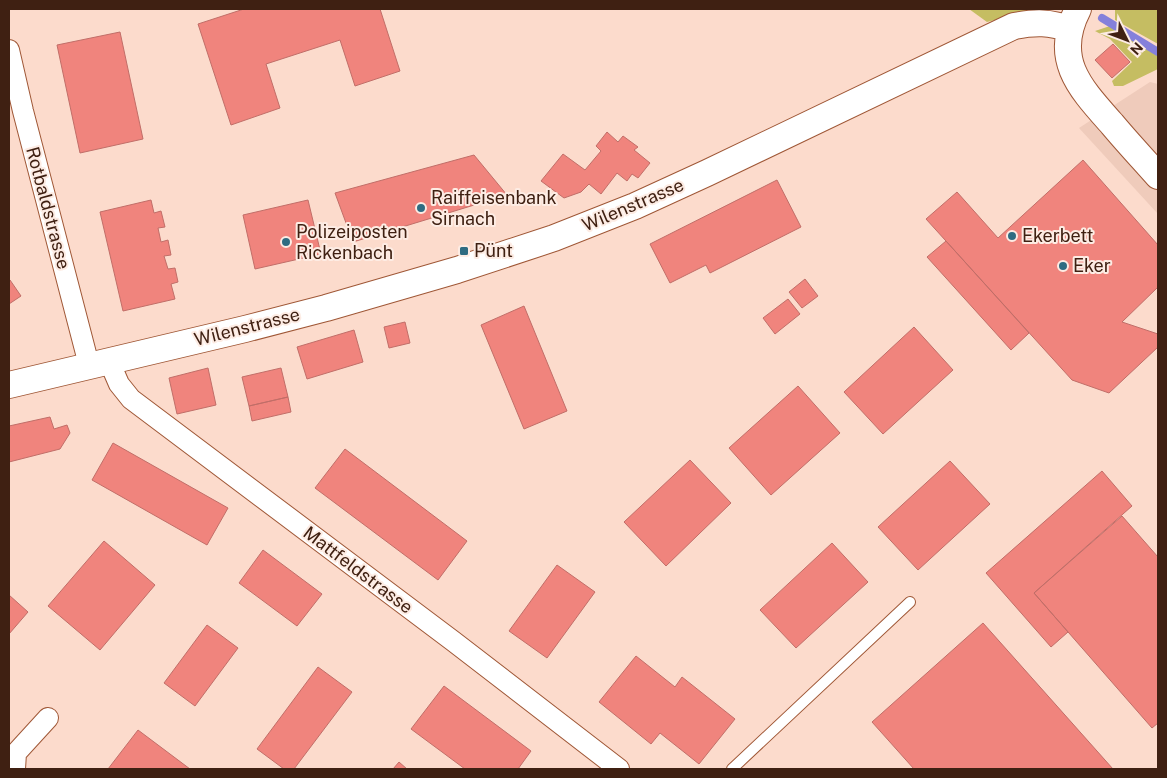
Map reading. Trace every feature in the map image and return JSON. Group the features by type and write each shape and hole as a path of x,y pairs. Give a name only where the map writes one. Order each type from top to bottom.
{"street":[{"path":"1074,19 1068,46 1075,78 1082,90 1158,176"},
{"name":"Wilenstrasse","path":"9,385 326,308 457,270 554,238 635,206 698,177 1014,26 1036,22 1055,24 1074,19"},
{"name":"Rotbaldstrasse","path":"9,50 23,111 99,363"},
{"name":"Mattfeldstrasse","path":"99,363 131,399 453,641 619,769"},
{"path":"15,769 16,753 48,718"}],"lane":[{"path":"732,769 910,602"}],"shaded area":[{"path":"969,9 1039,9 987,22"},
{"path":"1115,9 1158,9 1158,44 1115,20"},
{"path":"1110,26 1158,53 1158,69 1123,86 1114,86 1112,81 1132,62 1110,39 1095,31"},
{"path":"1150,82 1158,84 1158,214 1079,128"}],"building":[{"path":"244,9 380,9 400,71 355,86 340,40 266,64 280,108 231,125 198,24"},
{"path":"120,32 143,139 80,153 57,45"},
{"path":"1113,44 1130,62 1112,78 1095,60"},
{"path":"607,132 618,142 623,136 638,147 634,150 650,163 638,178 632,174 627,181 617,173 601,194 589,184 581,192 564,198 541,181 563,154 585,170 601,151 596,146"},
{"path":"474,155 507,195 353,242 335,193"},
{"name":"Eker","path":"1083,160 1158,245 1158,287 1122,322 1158,334 1158,347 1109,393 1072,380 926,219 957,192 998,238"},
{"path":"777,180 801,227 710,273 706,265 670,283 650,244"},
{"path":"151,200 154,213 161,211 165,227 158,228 161,242 168,240 171,255 164,256 168,269 175,268 178,282 171,284 175,299 123,311 100,212"},
{"path":"308,200 321,254 255,269 243,215"},
{"path":"946,241 1029,333 1011,350 927,257"},
{"path":"805,279 818,296 802,308 789,292"},
{"path":"9,281 21,296 9,304"},
{"path":"788,299 800,314 775,334 763,318"},
{"path":"524,306 567,411 524,429 481,325"},
{"path":"405,322 410,343 389,348 384,327"},
{"path":"914,327 953,370 883,434 844,392"},
{"path":"354,330 363,362 307,379 297,347"},
{"path":"208,368 216,405 177,414 169,378"},
{"path":"281,368 288,397 249,406 242,377"},
{"path":"798,386 840,433 771,495 729,448"},
{"path":"288,397 291,412 252,421 249,406"},
{"path":"50,417 54,429 67,425 70,433 60,449 9,462 9,426"},
{"path":"113,443 228,508 207,545 92,480"},
{"path":"345,449 467,541 438,580 315,488"},
{"path":"690,460 731,503 666,566 624,522"},
{"path":"950,461 990,504 918,570 878,527"},
{"path":"1102,471 1132,506 1034,593 1068,632 1051,647 986,573"},
{"path":"1122,516 1158,557 1158,723 1152,728 1034,593"},
{"path":"104,541 155,585 100,650 48,606"},
{"path":"832,543 868,582 796,648 760,610"},
{"path":"263,550 322,594 297,626 239,583"},
{"path":"557,565 595,592 547,658 509,631"},
{"path":"9,595 28,612 9,634"},
{"path":"983,623 1113,769 914,769 872,722"},
{"path":"207,625 238,648 195,706 164,683"},
{"path":"636,656 675,687 682,677 735,719 699,764 660,733 651,744 599,702"},
{"path":"318,667 352,692 294,769 284,769 257,749"},
{"path":"444,686 531,751 518,769 465,769 411,729"},
{"path":"138,730 190,769 108,769"},
{"path":"399,762 407,769 393,769"}],"waterway":[{"path":"1102,18 1158,52"}],"place":[{"name":"Raiffeisenbank Sirnach","path":"421,208"},
{"name":"Ekerbett","path":"1012,236"},
{"name":"Polizeiposten Rickenbach","path":"286,242"},
{"name":"Pünt","path":"464,251"},
{"name":"Eker","path":"1063,266"}]}
